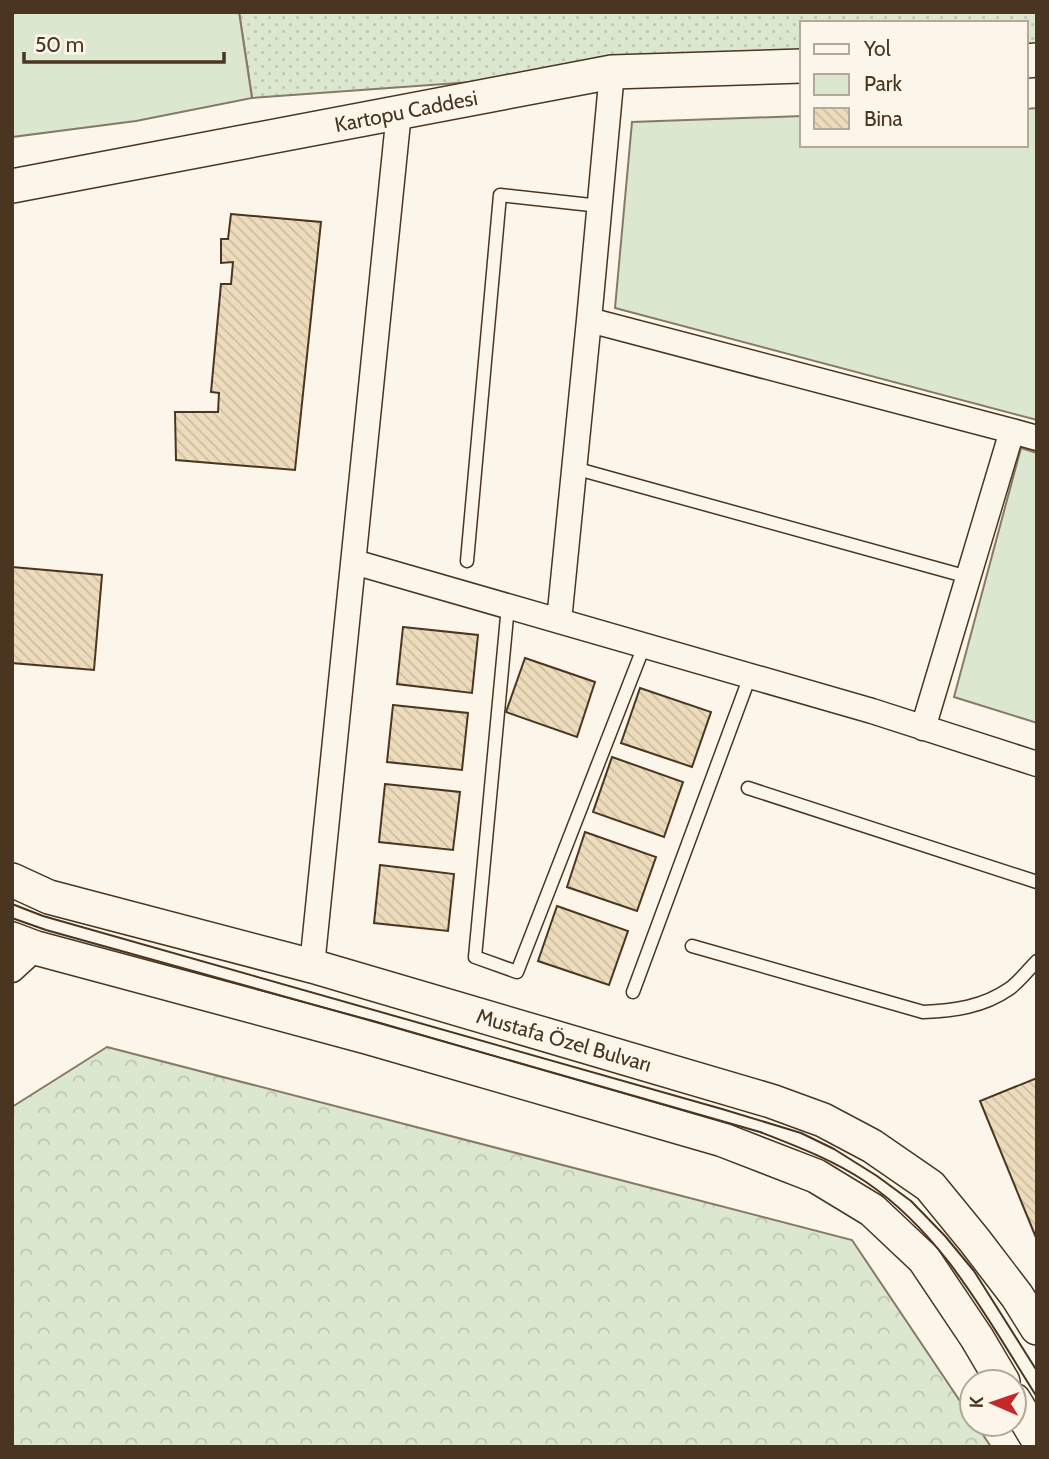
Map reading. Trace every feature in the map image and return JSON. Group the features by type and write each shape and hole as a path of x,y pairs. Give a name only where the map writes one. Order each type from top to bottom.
{"main road":[{"name":"Kartopu Caddesi","path":"12,186 612,72 800,66"},
{"name":"Mustafa Özel Bulvarı","path":"12,880 49,897 312,966 771,1101 823,1120 872,1146 929,1186 1017,1296 1037,1328"},
{"path":"20,952 368,1037 723,1140 816,1176 872,1210 924,1259 995,1368"}],"street":[{"path":"559,621 612,72"},
{"path":"312,966 399,112"},
{"path":"589,320 1037,438"},
{"path":"923,728 1012,431"},
{"path":"354,562 872,711 1037,764"}],"lane":[{"path":"467,561 499,195 600,206"},
{"path":"575,468 968,577"},
{"path":"508,606 475,957 517,972 644,646"},
{"path":"633,992 750,676"},
{"path":"748,788 1037,882"},
{"path":"692,946 923,1012 966,1008 982,1003 1011,988 1037,961"}],"green space":[{"path":"12,12 239,12 252,98 136,121 12,137"},
{"path":"239,12 1037,12 1037,45 1028,46 1028,21 800,21 800,60 252,98"},
{"path":"1037,108 1037,420 615,308 632,122 800,116 800,147 1028,147 1028,109"},
{"path":"1021,448 1037,453 1037,723 954,697"},
{"path":"107,1047 852,1240 958,1398 958,1438 985,1438 991,1447 12,1447 12,1107"}],"building":[{"path":"231,214 321,222 295,470 176,460 175,412 218,412 219,393 211,392 221,284 231,284 233,262 221,263 221,239 228,239"},
{"path":"12,567 102,575 94,670 12,663"},
{"path":"403,627 478,635 472,693 397,684"},
{"path":"525,658 595,682 577,737 506,712"},
{"path":"640,688 711,712 692,767 621,743"},
{"path":"393,705 468,713 462,770 387,762"},
{"path":"612,757 683,782 664,837 593,812"},
{"path":"385,784 460,792 453,850 379,842"},
{"path":"585,832 656,857 637,911 567,887"},
{"path":"380,865 454,874 448,931 374,923"},
{"path":"557,906 628,931 609,985 538,961"},
{"path":"1037,1078 1037,1240 980,1101"}],"tram line":[{"path":"12,904 43,916 801,1133 834,1149 911,1201 974,1271 1037,1371"},
{"path":"12,918 46,930 760,1132 827,1160 866,1182 894,1203 919,1227 962,1280 1037,1397"}]}
